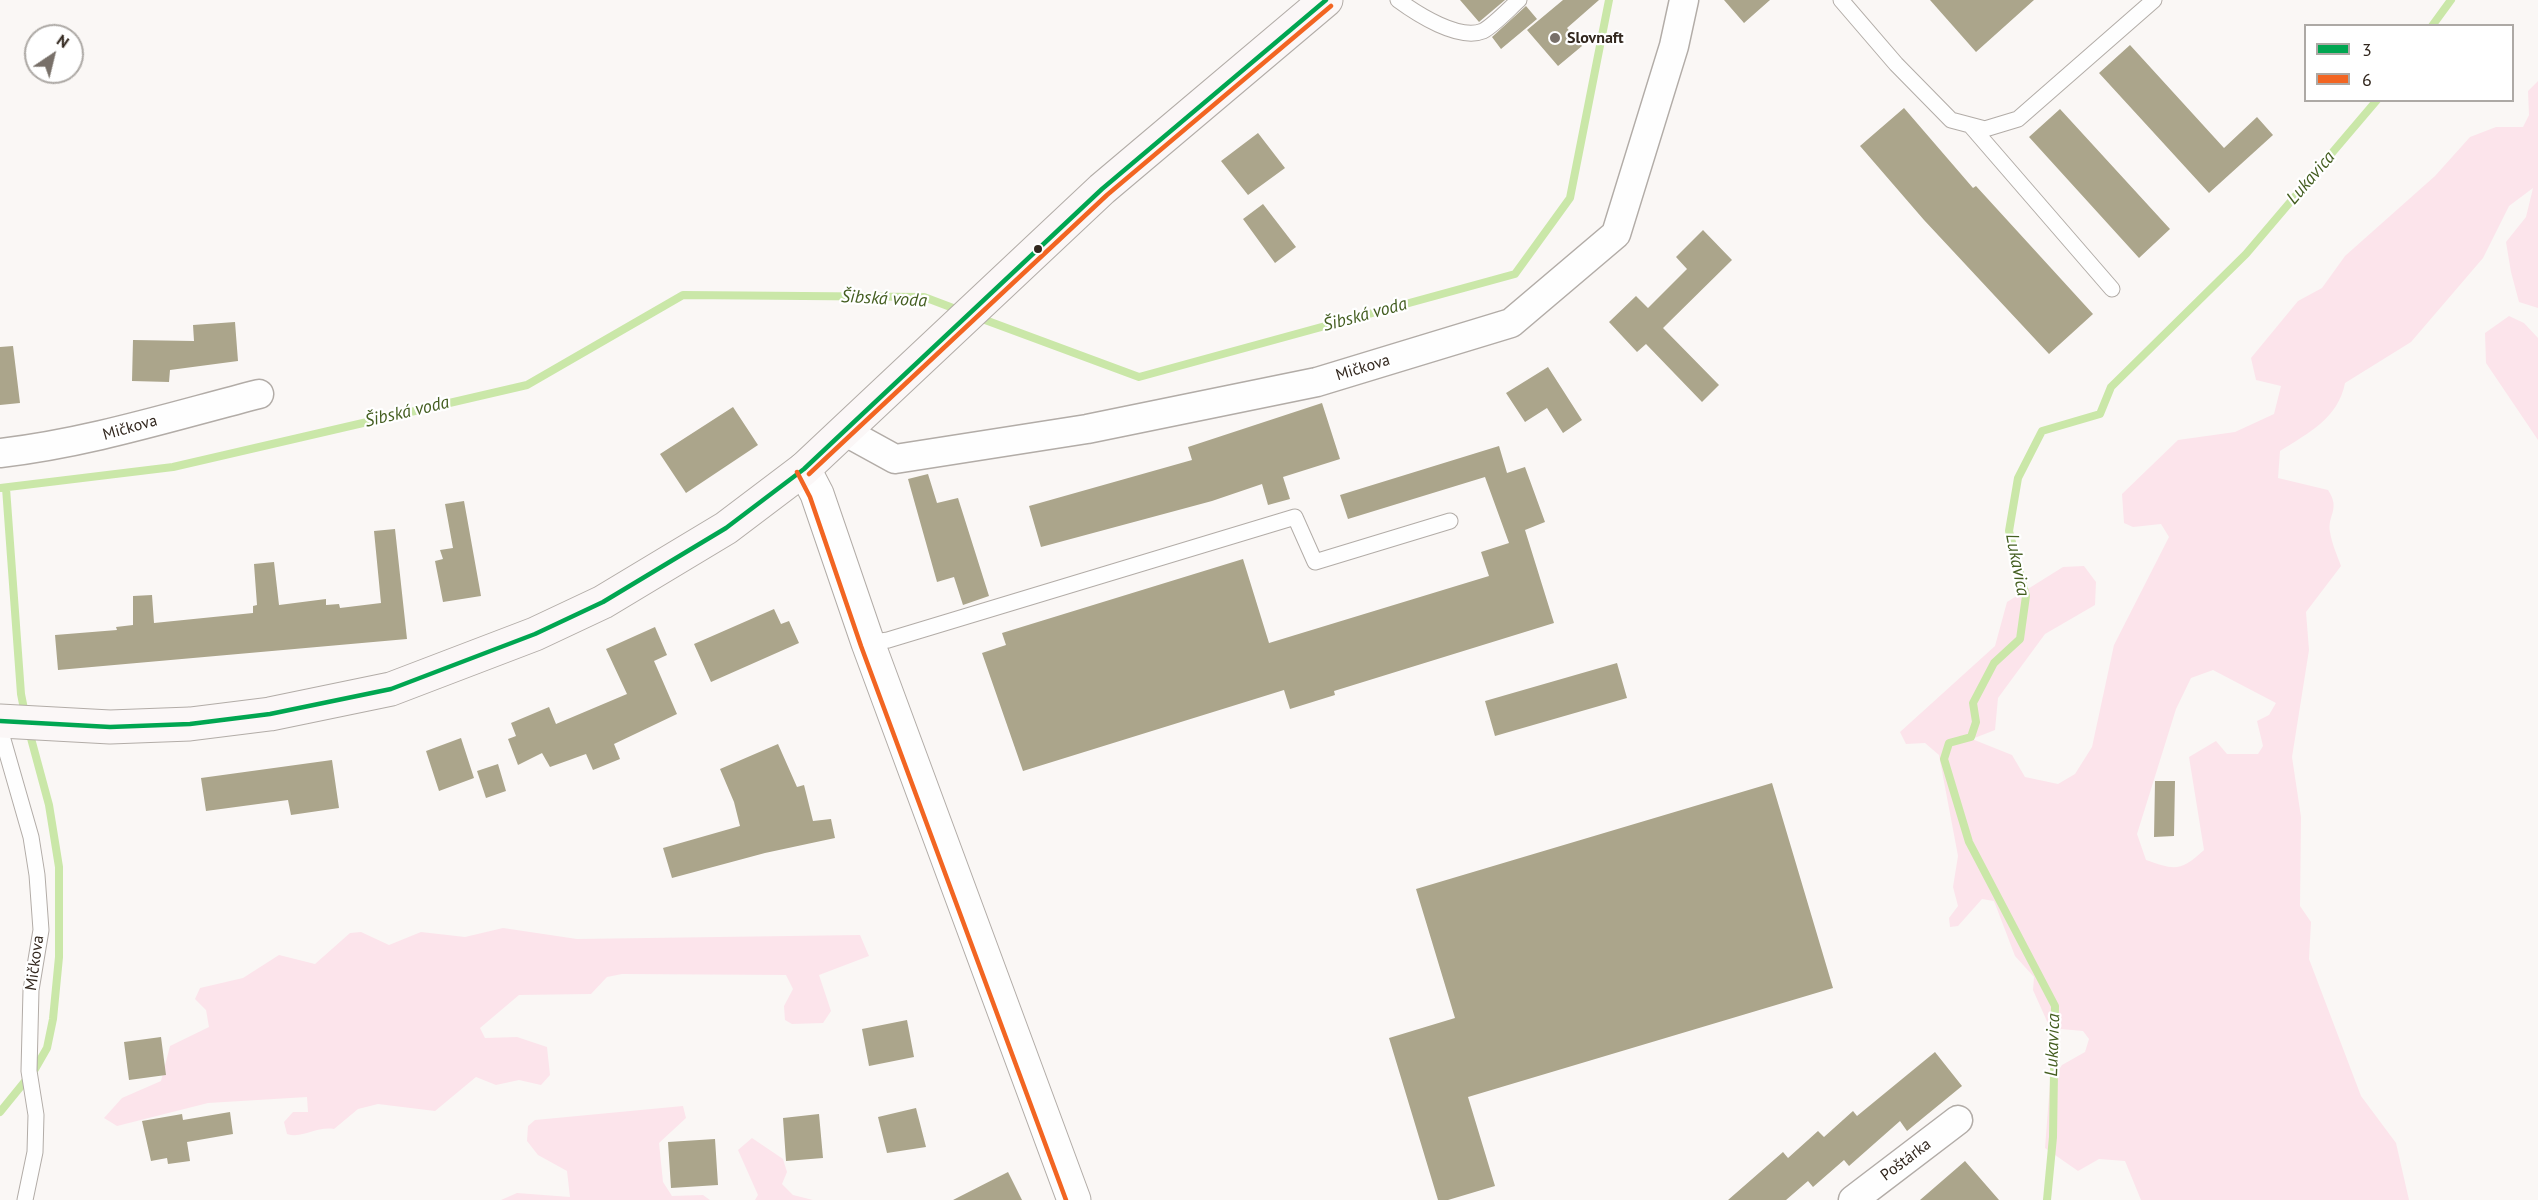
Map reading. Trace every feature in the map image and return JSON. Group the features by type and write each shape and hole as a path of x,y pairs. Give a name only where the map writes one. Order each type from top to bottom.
{"main road":[{"name":"Mičkova","path":"18,724 110,727 190,723 270,714 391,689 535,634 603,602 726,528 804,469 1102,189 1326,0"}],"street":[{"name":"Mičkova","path":"844,431 895,459 1087,429 1317,382 1511,323 1616,234 1674,46 1684,0"},
{"name":"Mičkova","path":"0,453 40,449 93,439 258,393"},
{"path":"804,469 817,494 868,643 1074,1200"},
{"name":"Poštárka","path":"1853,1200 1958,1120"}],"lane":[{"path":"1398,0 1446,28 1466,33 1483,31 1519,0"},
{"path":"1841,0 1896,64 1951,120 1985,129 2018,119 2154,0"},
{"path":"1970,125 2112,289"},
{"path":"868,643 888,640 1295,517 1315,562 1450,521"},
{"name":"Mičkova","path":"18,724 37,875 40,930 31,990 29,1048 29,1071 36,1115 35,1152 25,1200"}],"shaded area":[{"path":"2538,81 2538,308 2519,302 2506,242 2526,217 2533,188 2509,206 2483,258 2411,342 2345,383 2341,396 2329,416 2280,451 2278,478 2328,490 2332,497 2334,508 2330,521 2330,532 2341,566 2306,612 2309,650 2292,757 2301,817 2300,906 2311,922 2309,959 2361,1096 2396,1143 2409,1200 2141,1200 2125,1161 2099,1159 2078,1171 2045,1148 2050,1083 2062,1065 2085,1052 2089,1039 2083,1031 2050,1028 2033,990 2034,977 2015,956 1994,901 1982,899 1958,926 1950,927 1949,918 1958,906 1953,887 1958,856 1939,755 1925,743 1906,744 1900,732 1995,646 2007,602 2063,567 2084,566 2096,582 2095,605 2045,634 1998,698 1995,730 1972,739 2012,755 2025,777 2058,784 2075,774 2092,747 2114,645 2169,537 2161,524 2133,527 2124,523 2122,494 2178,440 2235,432 2274,414 2281,386 2256,380 2251,358 2298,301 2322,288 2345,256 2435,176 2470,137 2496,127 2523,127 2529,115 2528,91","holes":["2213,670 2276,703 2269,715 2257,721 2263,746 2258,754 2227,754 2216,741 2189,757 2204,850 2189,862 2177,867 2164,866 2146,860 2137,834 2176,709 2191,678"]},
{"path":"2509,316 2524,323 2538,338 2538,440 2486,363 2485,333"},
{"path":"503,928 577,939 860,935 869,956 819,975 831,1011 823,1023 792,1024 785,1020 784,1006 793,989 786,975 622,974 607,977 591,994 519,995 480,1028 485,1038 517,1037 547,1047 550,1075 541,1085 519,1080 496,1085 476,1077 435,1111 378,1104 358,1109 334,1129 321,1129 293,1135 287,1134 284,1122 293,1112 308,1112 307,1097 208,1103 117,1126 104,1118 122,1098 161,1081 170,1046 209,1027 206,1010 195,999 200,988 243,978 279,955 315,964 350,933 361,932 389,945 421,932 465,937"},
{"path":"683,1106 686,1118 659,1143 663,1182 672,1196 703,1195 710,1200 501,1200 517,1193 570,1197 567,1171 538,1155 527,1141 528,1126 535,1120"},
{"path":"752,1138 783,1159 787,1172 782,1184 793,1195 813,1200 755,1200 758,1195 738,1150"}],"building":[{"path":"1460,0 1505,0 1479,22"},
{"name":"Slovnaft","path":"1563,0 1599,0 1567,28 1582,46 1558,66 1527,30"},
{"path":"1724,0 1770,0 1744,23"},
{"path":"1930,0 2034,0 1976,52"},
{"path":"1526,6 1537,19 1501,49 1492,37"},
{"path":"2130,45 2224,148 2257,117 2273,135 2209,193 2099,73"},
{"path":"1904,108 1973,188 1976,186 2093,314 2049,354 1924,220 1860,146"},
{"path":"2060,109 2170,229 2139,258 2029,137"},
{"path":"1258,133 1285,168 1248,195 1221,161"},
{"path":"1263,204 1296,247 1275,263 1243,219"},
{"path":"1703,230 1732,260 1663,328 1719,385 1702,402 1646,344 1637,352 1609,322 1636,296 1648,308 1687,269 1676,257"},
{"path":"235,322 238,361 170,370 169,382 132,381 133,340 194,341 193,325"},
{"path":"13,346 20,403 0,405 0,347"},
{"path":"1548,367 1582,420 1563,433 1547,408 1525,422 1506,393"},
{"path":"1322,403 1340,459 1283,477 1290,499 1268,505 1262,484 1212,501 1041,547 1029,506 1192,460 1188,447"},
{"path":"733,407 758,445 686,493 660,454"},
{"path":"1499,446 1507,473 1525,467 1545,522 1525,530 1554,623 1334,691 1335,695 1290,709 1284,690 1023,771 982,653 1006,645 1002,633 1243,559 1269,643 1489,576 1481,552 1509,543 1485,477 1348,519 1340,495"},
{"path":"928,474 937,503 958,498 989,596 963,605 954,577 937,582 908,479"},
{"path":"464,501 481,596 443,602 435,561 443,559 440,550 453,548 445,504"},
{"path":"395,529 407,639 58,670 55,635 117,630 116,627 133,625 133,596 152,595 154,623 253,613 253,606 257,605 254,564 274,562 279,605 326,599 326,605 339,604 340,608 381,603 374,531"},
{"path":"774,609 781,624 789,621 799,643 711,682 694,644"},
{"path":"655,627 667,655 654,661 677,714 614,744 620,759 593,770 586,754 550,767 542,753 518,765 508,739 516,736 511,723 549,707 556,724 627,694 606,649"},
{"path":"1617,663 1627,698 1495,736 1485,701"},
{"path":"461,738 474,778 439,791 426,751"},
{"path":"778,744 797,787 804,785 813,821 831,819 835,838 765,853 672,878 663,848 740,826 734,802 720,769"},
{"path":"332,760 339,808 291,815 288,800 206,811 201,778"},
{"path":"498,764 506,791 486,798 477,771"},
{"path":"2155,781 2175,781 2174,836 2154,837"},
{"path":"1772,783 1833,988 1468,1097 1495,1186 1448,1200 1438,1200 1389,1038 1455,1018 1416,889"},
{"path":"907,1020 914,1057 869,1066 862,1029"},
{"path":"161,1037 166,1075 129,1080 124,1042"},
{"path":"1935,1052 1962,1086 1907,1131 1900,1121 1849,1166 1844,1160 1813,1187 1808,1181 1786,1200 1728,1200 1783,1152 1788,1158 1818,1131 1824,1137 1853,1111 1857,1116"},
{"path":"916,1108 926,1147 887,1153 878,1117"},
{"path":"230,1112 233,1134 187,1142 190,1161 168,1164 167,1158 151,1161 142,1121 182,1114 183,1120"},
{"path":"819,1114 823,1158 786,1161 783,1118"},
{"path":"715,1139 718,1185 671,1188 668,1142"},
{"path":"1965,1161 1999,1200 1920,1200 1957,1168"},
{"path":"1008,1172 1022,1200 953,1200"}],"waterway":[{"name":"Šibská voda","path":"977,317 1139,377 1515,274 1570,198 1609,0"},
{"name":"Lukavica","path":"2433,24 2451,0"},
{"name":"Lukavica","path":"2047,1200 2053,1137 2055,1006 1969,842 1944,759 1949,743 1971,737 1976,722 1973,703 1994,663 2020,639 2026,596 2009,531 2018,478 2042,431 2100,414 2111,387 2246,254 2375,102"},
{"name":"Šibská voda","path":"0,488 173,467 527,385 683,295 924,297 961,311"},
{"path":"6,488 21,694 25,714"},
{"path":"0,1112 35,1069 47,1048 53,1019 59,957 59,867 49,805 29,731"}],"transit line":[{"name":"3","path":"0,721 110,727 190,724 270,714 391,689 535,634 603,602 726,528 804,469 1102,189 1326,0"},
{"name":"6","path":"809,474 1107,195 1331,6"},
{"name":"6","path":"797,472 810,497 861,646 1066,1200"}],"place":[{"name":"Slovnaft","path":"1555,38"}]}
